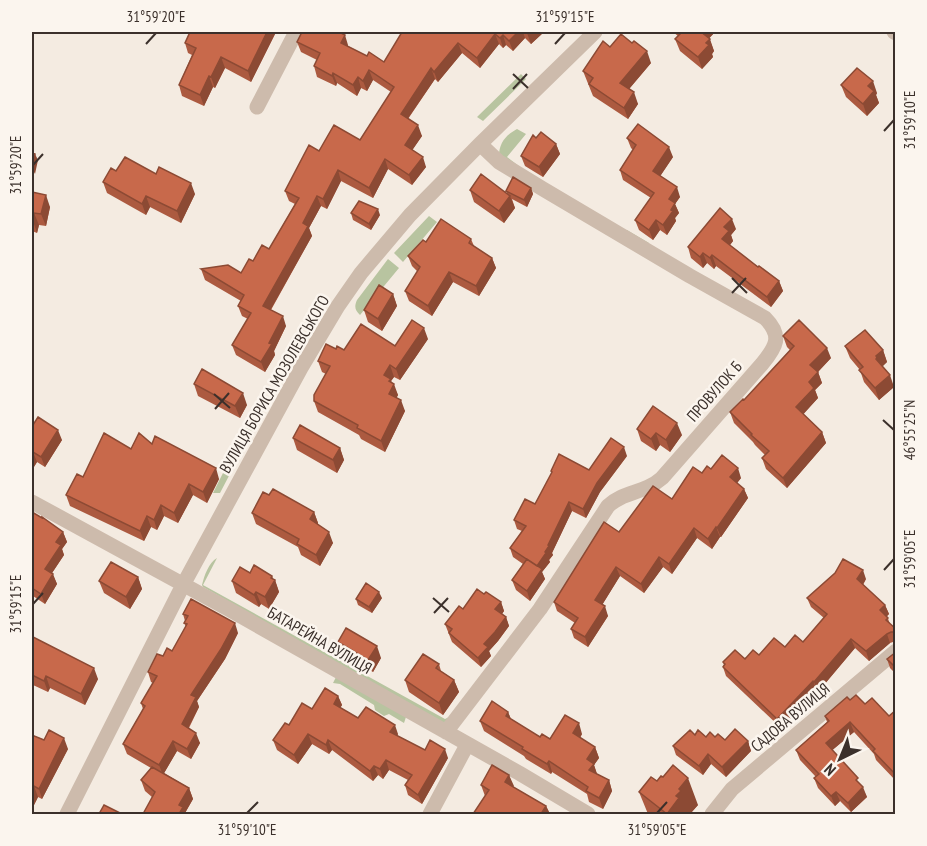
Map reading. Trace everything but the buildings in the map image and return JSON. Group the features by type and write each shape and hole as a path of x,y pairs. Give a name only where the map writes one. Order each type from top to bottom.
{"street":[{"path":"257,107 296,32"},
{"name":"ВУЛИЦЯ БОРИСА МОЗОЛЕВСЬКОГО","path":"67,814 183,585 338,306 361,273 394,233 480,144 595,32"},
{"name":"ПРОВУЛОК Б","path":"446,732 540,609 608,506 625,495 646,489 662,478 771,353 776,342 773,326 765,318 543,189 499,162 480,144"},
{"name":"БАТАРЕЙНА ВУЛИЦЯ","path":"32,502 230,610 588,814"},
{"name":"САДОВА ВУЛИЦЯ","path":"712,814 732,789 896,651"},
{"path":"430,814 467,745"}],"green space":[{"path":"521,74 526,79 483,121 477,117"},
{"path":"517,129 526,134 507,157 529,174 649,243 647,246 530,178 499,156 504,140"},
{"path":"429,216 437,222 403,262 394,253"},
{"path":"388,259 399,268 360,315 356,308 357,300"},
{"path":"261,405 265,407 220,493 213,493 246,427"},
{"path":"217,558 203,585 445,719 451,716 442,723 203,587 202,585 207,570"},
{"path":"336,677 406,717 404,723 389,714 384,716 375,710 374,705 340,684 333,683"}]}
